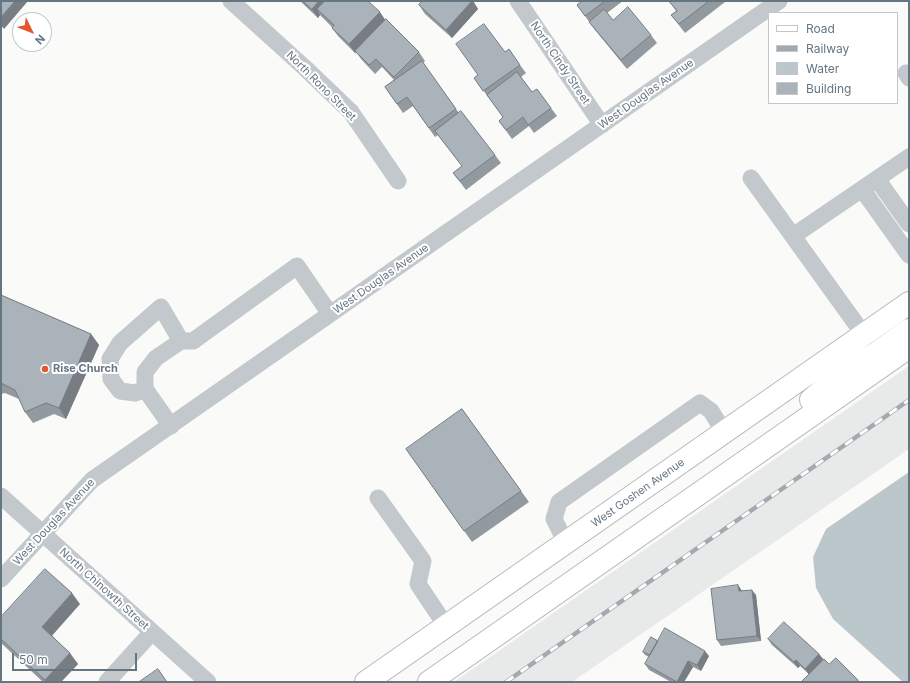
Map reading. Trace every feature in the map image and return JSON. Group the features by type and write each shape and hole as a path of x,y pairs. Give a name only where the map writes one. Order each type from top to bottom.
{"main road":[{"name":"West Goshen Avenue","path":"366,682 909,303"},
{"path":"797,425 804,406 837,378 909,330"},
{"path":"428,682 909,347"}],"street":[{"name":"North Rono Street","path":"231,1 306,68 351,112 398,181"},
{"name":"North Cindy Street","path":"518,1 602,125"},
{"name":"West Douglas Avenue","path":"1,579 92,480 779,1"},
{"path":"793,236 909,157"},
{"path":"751,178 864,335"},
{"path":"877,179 909,224"},
{"path":"862,189 909,255"},
{"path":"171,426 145,389 145,372 156,358 181,341 193,341 297,266 330,314"},
{"path":"145,389 135,393 120,391 111,379 110,359 120,343 161,307 181,341"},
{"path":"566,542 554,518 559,502 687,412 700,403 711,411 724,432"},
{"name":"North Chinowth Street","path":"1,496 208,682"},
{"path":"378,498 422,561 418,584 446,626"},
{"path":"107,682 152,632"}],"shaded area":[{"path":"909,366 909,449 572,682 454,682"}],"water":[{"path":"909,472 909,682 903,682 833,619 816,588 813,557 826,529"}],"building":[{"path":"1,1 15,1 1,17"},
{"path":"303,1 319,1 312,9"},
{"path":"325,1 368,1 380,12 349,44 332,28 334,25 317,9"},
{"path":"422,1 472,1 446,30 419,5"},
{"path":"582,1 605,1 585,16 577,5"},
{"path":"669,1 709,1 679,24 671,15 677,11"},
{"path":"628,7 651,35 621,60 589,22 604,9 613,20"},
{"path":"386,19 419,52 394,77 376,59 369,65 355,51"},
{"path":"484,24 505,52 509,49 520,65 483,91 474,78 478,75 456,44"},
{"path":"422,61 456,109 429,128 407,97 397,104 385,87"},
{"path":"517,72 532,92 537,89 551,108 528,125 523,117 506,130 499,121 503,117 487,95"},
{"path":"461,111 495,155 460,181 453,173 462,166 435,131"},
{"name":"Rise Church","path":"1,295 91,334 59,408 46,403 25,412 15,390 1,383"},
{"path":"462,409 521,491 464,531 406,449"},
{"path":"45,569 72,593 42,627 70,653 45,680 1,639 1,617"},
{"path":"738,585 739,591 752,590 757,636 717,640 711,589"},
{"path":"784,622 819,654 805,669 796,660 794,662 768,639"},
{"path":"665,628 705,651 697,665 688,661 677,682 645,664"},
{"path":"651,637 658,641 650,655 643,652"},
{"path":"836,658 858,680 856,682 801,682 824,659 829,664"},
{"path":"158,669 167,682 139,682"}],"railway":[{"path":"506,682 909,400"}],"place":[{"name":"Rise Church","path":"45,369"}]}
